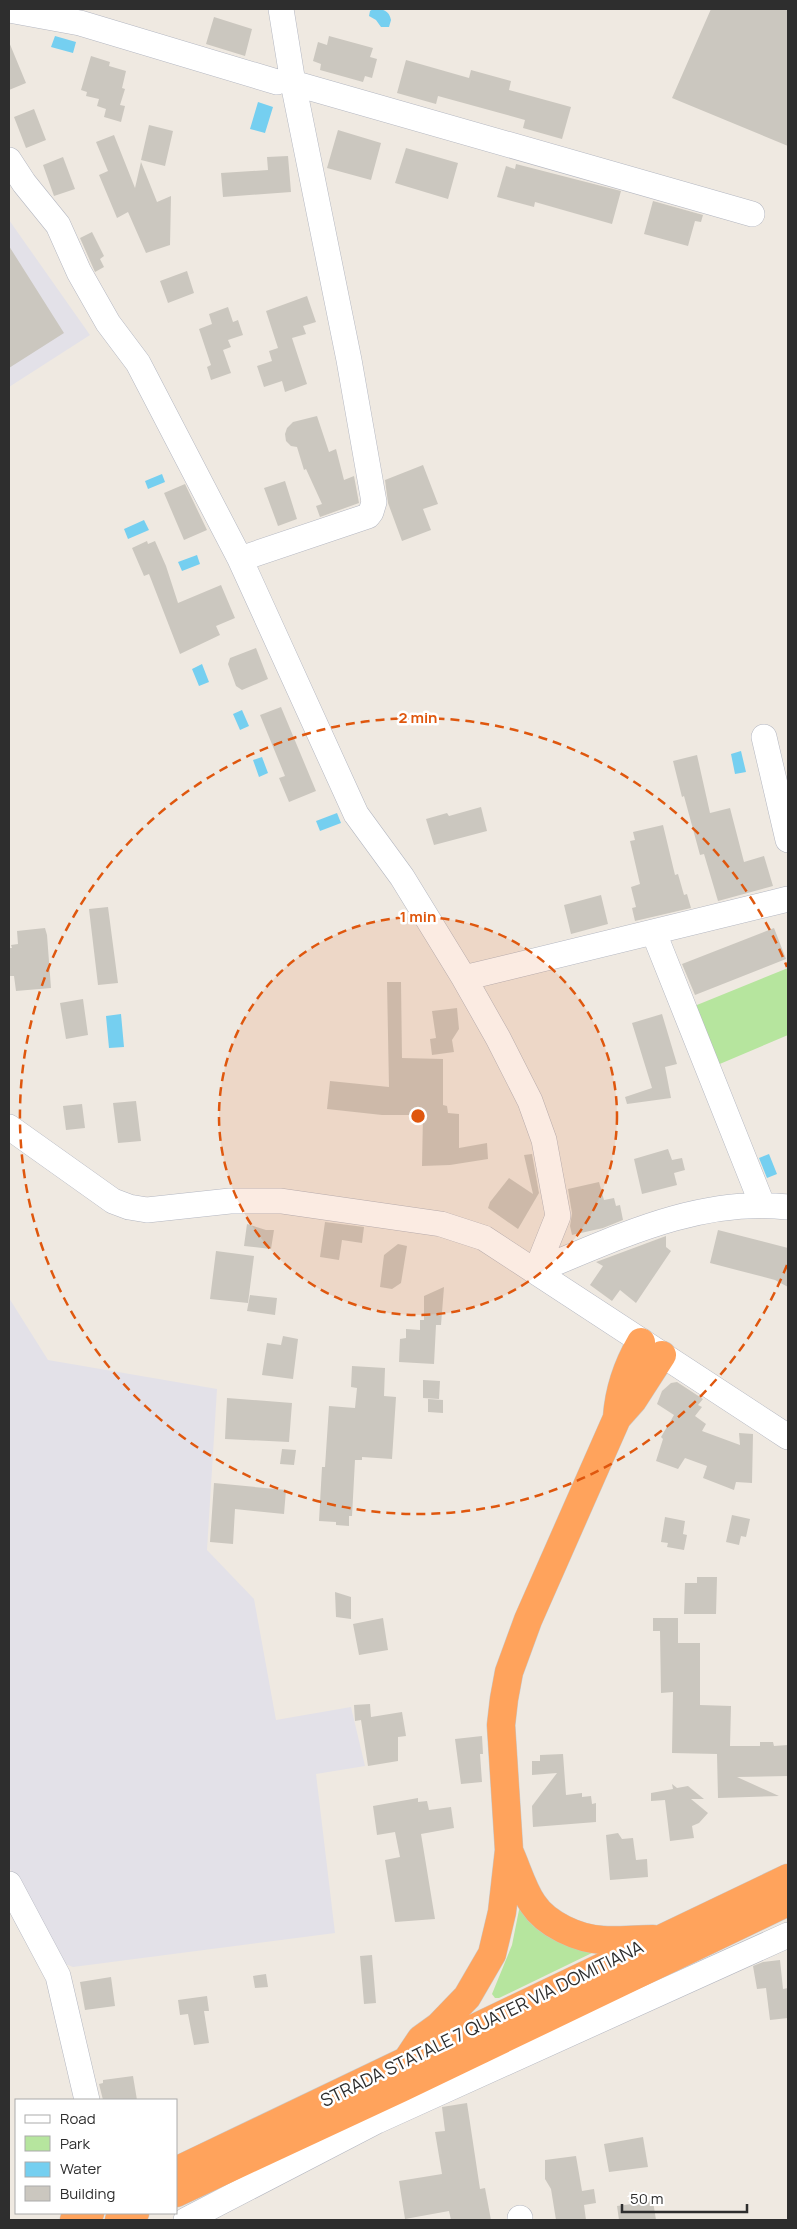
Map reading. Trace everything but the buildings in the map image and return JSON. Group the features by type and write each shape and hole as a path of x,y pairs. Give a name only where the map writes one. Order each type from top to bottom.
{"highway":[{"path":"407,2060 421,2039 439,2026 467,1996 492,1954 502,1912 509,1850 501,1725 509,1672 528,1620 617,1418 620,1388 630,1361 651,1348"},
{"path":"509,1850 534,1905 548,1919 564,1929 581,1936 602,1940 660,1939"},
{"name":"STRADA STATALE 7 QUATER VIA DOMITIANA","path":"178,2170 788,1878"},
{"name":"STRADA STATALE 7 QUATER VIA DOMITIANA","path":"178,2192 401,2088 788,1902"},
{"path":"74,2220 88,2214"},
{"path":"119,2220 133,2214"}],"street":[{"path":"240,559 368,516 374,502 349,360 285,82 281,9"},
{"path":"19,10 80,23 752,214"},
{"path":"9,160 24,183 58,225 79,272 103,314 138,363 240,559 356,814 402,877 464,978 498,1038 530,1101 544,1140 558,1216 536,1271"},
{"path":"764,737 788,840"},
{"path":"464,978 788,899"},
{"path":"654,933 762,1204"},
{"path":"9,1127 113,1201 129,1207 147,1210 230,1201 281,1202 396,1216 441,1224 484,1238 788,1436"},
{"path":"536,1271 648,1225 718,1207 762,1204 788,1207"},
{"path":"9,1884 58,1976 87,2099"},
{"path":"186,2220 378,2121 788,1935"}],"shaded area":[{"path":"9,220 90,335 9,387"},
{"path":"9,1298 48,1360 217,1389 207,1550 254,1599 276,1720 351,1707 365,1766 316,1774 335,1933 73,1967 60,1962 9,1867"}],"green space":[{"path":"788,968 788,1035 715,1066 692,1007"},
{"path":"520,1905 594,1952 499,1998 495,1998 492,1994 512,1945"}],"water":[{"path":"373,9 387,12 391,20 389,27 381,27 376,20 369,16 370,11"},
{"path":"55,36 76,42 73,53 51,47"},
{"path":"258,102 273,107 265,133 250,129"},
{"path":"162,474 165,482 148,489 145,481"},
{"path":"144,520 149,530 128,539 124,529"},
{"path":"197,555 200,564 182,571 178,562"},
{"path":"202,664 209,682 199,686 192,669"},
{"path":"242,710 249,726 240,730 233,714"},
{"path":"741,751 746,772 735,774 731,754"},
{"path":"262,757 268,773 259,777 253,760"},
{"path":"337,813 341,823 320,831 316,821"},
{"path":"121,1014 124,1047 109,1048 106,1016"},
{"path":"769,1154 777,1174 767,1178 759,1158"}]}
